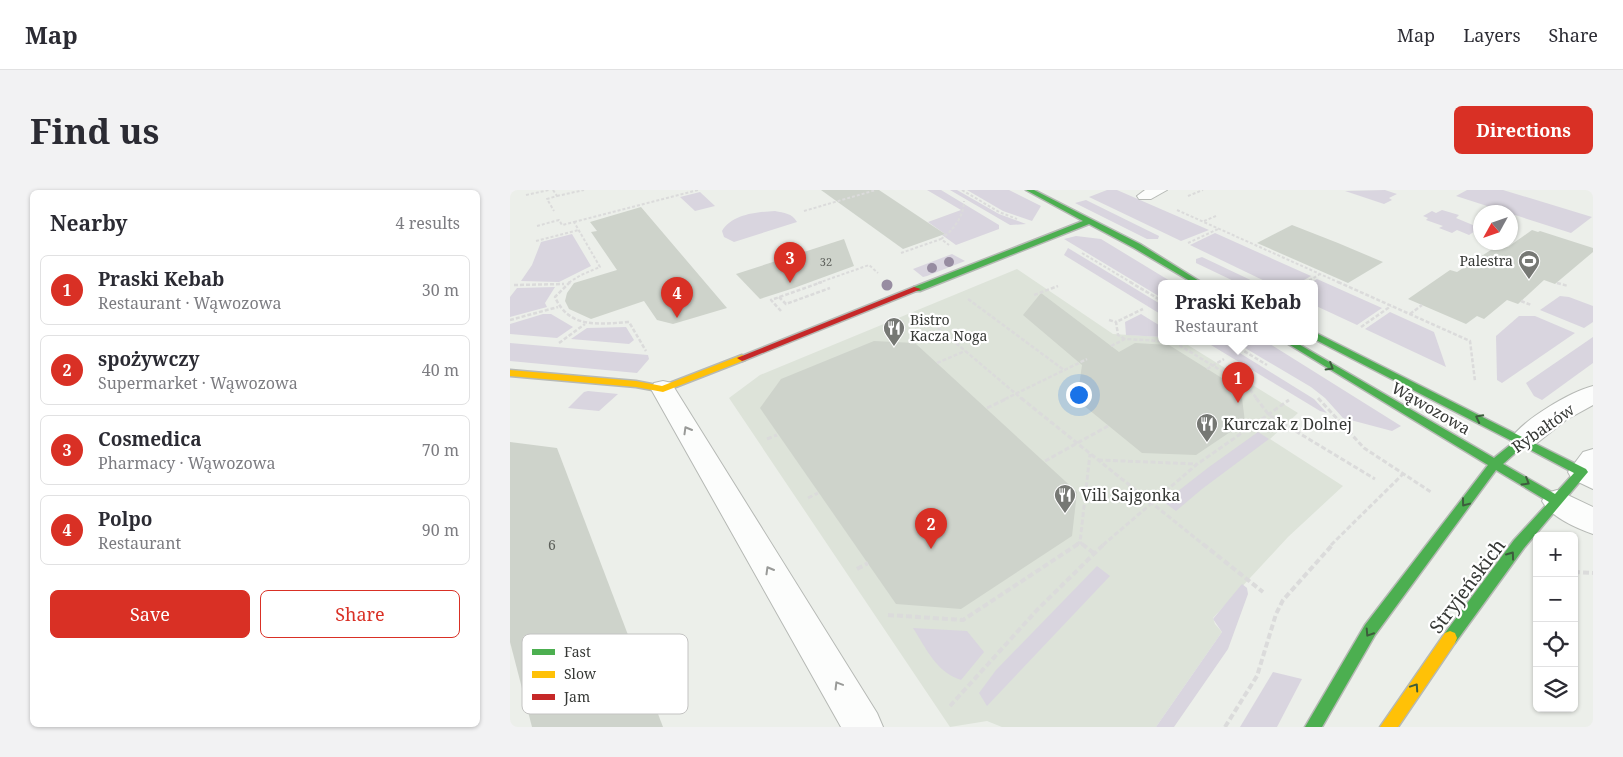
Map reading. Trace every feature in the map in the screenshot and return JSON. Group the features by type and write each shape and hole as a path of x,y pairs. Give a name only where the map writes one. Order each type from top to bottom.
{"street":[{"path":"1029,190 1137,246 1193,280"},
{"path":"510,373 636,384 663,389 1089,221"},
{"name":"Wąwozowa","path":"1318,336 1523,440 1589,470"},
{"name":"Wąwozowa","path":"1294,345 1557,501"},
{"path":"663,389 863,727"},
{"name":"Rybałtów","path":"1495,464 1557,414 1593,394"},
{"path":"1313,727 1370,630 1495,464"},
{"name":"Stryjeńskich","path":"1388,727 1440,651 1519,544 1557,501 1589,470"},
{"path":"1557,501 1593,522"}],"path":[{"path":"526,195 548,190"},
{"path":"553,190 557,196"},
{"path":"554,211 547,198 584,190"},
{"path":"537,226 559,220 562,225 698,190"},
{"path":"804,211 876,190"},
{"path":"962,190 999,212 1020,220"},
{"path":"1152,193 1203,222 1268,249 1320,274 1331,277 1470,341 1476,386"},
{"path":"908,259 902,253 941,240 952,231 958,218 964,211 964,201"},
{"path":"1203,222 1216,216"},
{"path":"574,222 600,267 582,272 565,284 555,296 558,307 569,318 586,323 629,322 646,350"},
{"path":"1184,245 1219,228"},
{"path":"536,241 579,230"},
{"path":"941,240 955,249"},
{"path":"1078,250 1158,299"},
{"path":"780,309 771,300 869,265 879,273"},
{"path":"1310,280 1320,274"},
{"path":"779,297 786,304 829,287 823,282"},
{"path":"1557,283 1568,286"},
{"path":"514,285 565,284"},
{"path":"1034,295 1058,286"},
{"path":"965,296 1064,370"},
{"path":"1521,301 1531,305"},
{"path":"1410,314 1422,305"},
{"path":"1357,329 1392,306"},
{"path":"510,320 558,307"},
{"path":"1109,320 1116,322 1143,310"},
{"path":"922,314 1016,394 1263,592"},
{"path":"1116,322 1118,335 1125,339 1158,341"},
{"path":"559,343 586,323"},
{"path":"1111,346 1125,339"},
{"path":"1179,345 1248,387 1269,415 1375,479"},
{"path":"1234,345 1269,366"},
{"path":"937,363 965,351"},
{"path":"987,408 1087,358"},
{"path":"1207,369 1224,359"},
{"path":"1315,396 1327,406 1347,431 1364,448 1433,493"},
{"path":"950,706 993,656 1095,554 1150,503 1197,464 1289,400"},
{"path":"1045,461 1108,426"},
{"path":"768,439 777,435"},
{"path":"888,615 963,620 1080,542 1090,454"},
{"path":"1098,460 1197,464"},
{"path":"1225,727 1258,676 1276,614 1282,600 1318,558 1403,474"},
{"path":"808,498 818,493"},
{"path":"1080,542 1095,554"},
{"path":"857,570 868,563"},
{"path":"1578,572 1593,573"}],"shaded area":[{"path":"927,190 941,190 999,225 999,229 956,245 942,235 945,234 928,222 961,210"},
{"path":"950,190 957,190 999,214 1026,224 1010,225"},
{"path":"967,190 1009,190 1041,206 1032,221 1003,211"},
{"path":"1107,190 1117,190 1209,230 1181,241 1089,197"},
{"path":"1385,190 1397,194 1389,198 1392,200 1384,204 1345,191"},
{"path":"1467,190 1503,190 1592,217 1571,233 1518,216 1518,205 1484,205 1456,196"},
{"path":"700,192 715,206 695,211 680,197"},
{"path":"1086,200 1159,236 1158,239 1147,239 1075,203"},
{"path":"1442,210 1459,215 1456,218 1473,225 1473,232 1469,235 1457,230 1452,233 1439,228 1443,226 1426,220 1428,218 1423,216 1432,211 1436,213"},
{"path":"775,211 790,215 797,222 734,242 724,237 722,231 726,225 738,217 753,213"},
{"path":"1215,233 1311,276 1304,280 1263,280 1190,245"},
{"path":"572,234 591,266 559,282 521,281 532,265 541,242"},
{"path":"1076,236 1101,239 1168,280 1158,280 1158,296 1064,239"},
{"path":"1068,248 1158,303 1158,313 1064,255"},
{"path":"952,254 965,261 923,277 913,269"},
{"path":"1202,257 1251,280 1232,280 1196,263 1196,259"},
{"path":"1017,269 1113,334 1158,337 1158,345 1188,345 1298,413 1270,439 1343,486 1288,537 1213,618 1215,624 1222,632 1156,727 1002,727 987,721 950,727 729,398 760,375"},
{"path":"1317,279 1382,308 1357,325 1318,307 1318,280 1315,280"},
{"path":"555,287 545,303 547,307 510,317 510,297 517,288"},
{"path":"1560,296 1569,297 1593,306 1593,322 1584,328 1540,310"},
{"path":"1390,312 1434,332 1446,367 1365,329"},
{"path":"543,314 551,314 573,327 557,338 510,334 510,324"},
{"path":"1141,314 1158,325 1158,337 1126,335 1125,322"},
{"path":"1519,316 1535,316 1575,333 1502,383 1497,380 1496,336"},
{"path":"626,327 634,340 629,344 571,339 587,328"},
{"path":"1593,337 1593,363 1542,400 1534,396 1526,383"},
{"path":"510,343 648,355 649,359 637,373 510,361"},
{"path":"1211,345 1227,345 1314,399 1327,413 1320,411"},
{"path":"1240,345 1272,345 1401,426 1392,431 1343,418 1325,398 1311,387"},
{"path":"584,392 618,394 599,411 568,408"},
{"path":"1258,432 1269,439 1176,511 1164,502 1209,467"},
{"path":"1097,566 1110,576 987,706 979,693 996,670"},
{"path":"1242,584 1247,588 1248,594 1228,649 1174,727 1156,727 1222,632 1213,619"},
{"path":"913,628 967,631 984,652 961,680 952,676 938,665"},
{"path":"1273,672 1302,679 1277,727 1240,727"}],"building":[{"path":"821,190 879,190 945,234 903,249"},
{"path":"641,207 727,308 673,324 657,320 644,301 591,319 569,309 565,301 567,293 574,283 617,270 591,232 597,231 590,222"},
{"path":"1292,225 1383,262 1348,283 1257,243"},
{"path":"1532,230 1540,231 1593,248 1593,252 1555,284 1544,280 1518,304 1507,300 1484,319 1477,316 1466,324 1408,299 1450,270 1457,272 1491,250 1518,250 1518,240"},
{"path":"844,239 854,266 794,288 760,299 736,274"},
{"path":"1041,293 1119,352 1135,343 1169,345 1241,390 1245,422 1196,455 1142,453 1077,400 1082,365 1023,315"},
{"path":"874,341 915,343 1077,492 1072,536 961,609 896,604 760,408 781,379"},
{"path":"510,442 557,448 628,634 522,634 522,688 510,642"},
{"path":"529,714 658,714 663,727 532,727"}],"traffic: fast":[{"path":"1029,190 1137,246 1193,280"},
{"path":"917,289 1089,221"},
{"path":"1318,337 1582,472 1519,544 1450,638"},
{"path":"1294,345 1557,501"},
{"path":"1313,727 1370,630 1495,464 1523,440"}],"traffic: slow":[{"path":"510,373 636,384 663,389 742,358"},
{"path":"1388,727 1450,638"}],"traffic: jam":[{"path":"742,358 917,289"}],"place":[{"name":"Palestra","path":"1529,280"},
{"name":"Cosmedica","path":"790,283"},
{"name":"Polpo","path":"677,318"},
{"name":"Bistro Kacza Noga","path":"894,347"},
{"name":"Praski Kebab","path":"1238,403"},
{"name":"Kurczak z Dolnej","path":"1207,443"},
{"name":"Vili Sajgonka","path":"1065,514"},
{"name":"spożywczy","path":"931,549"}]}
